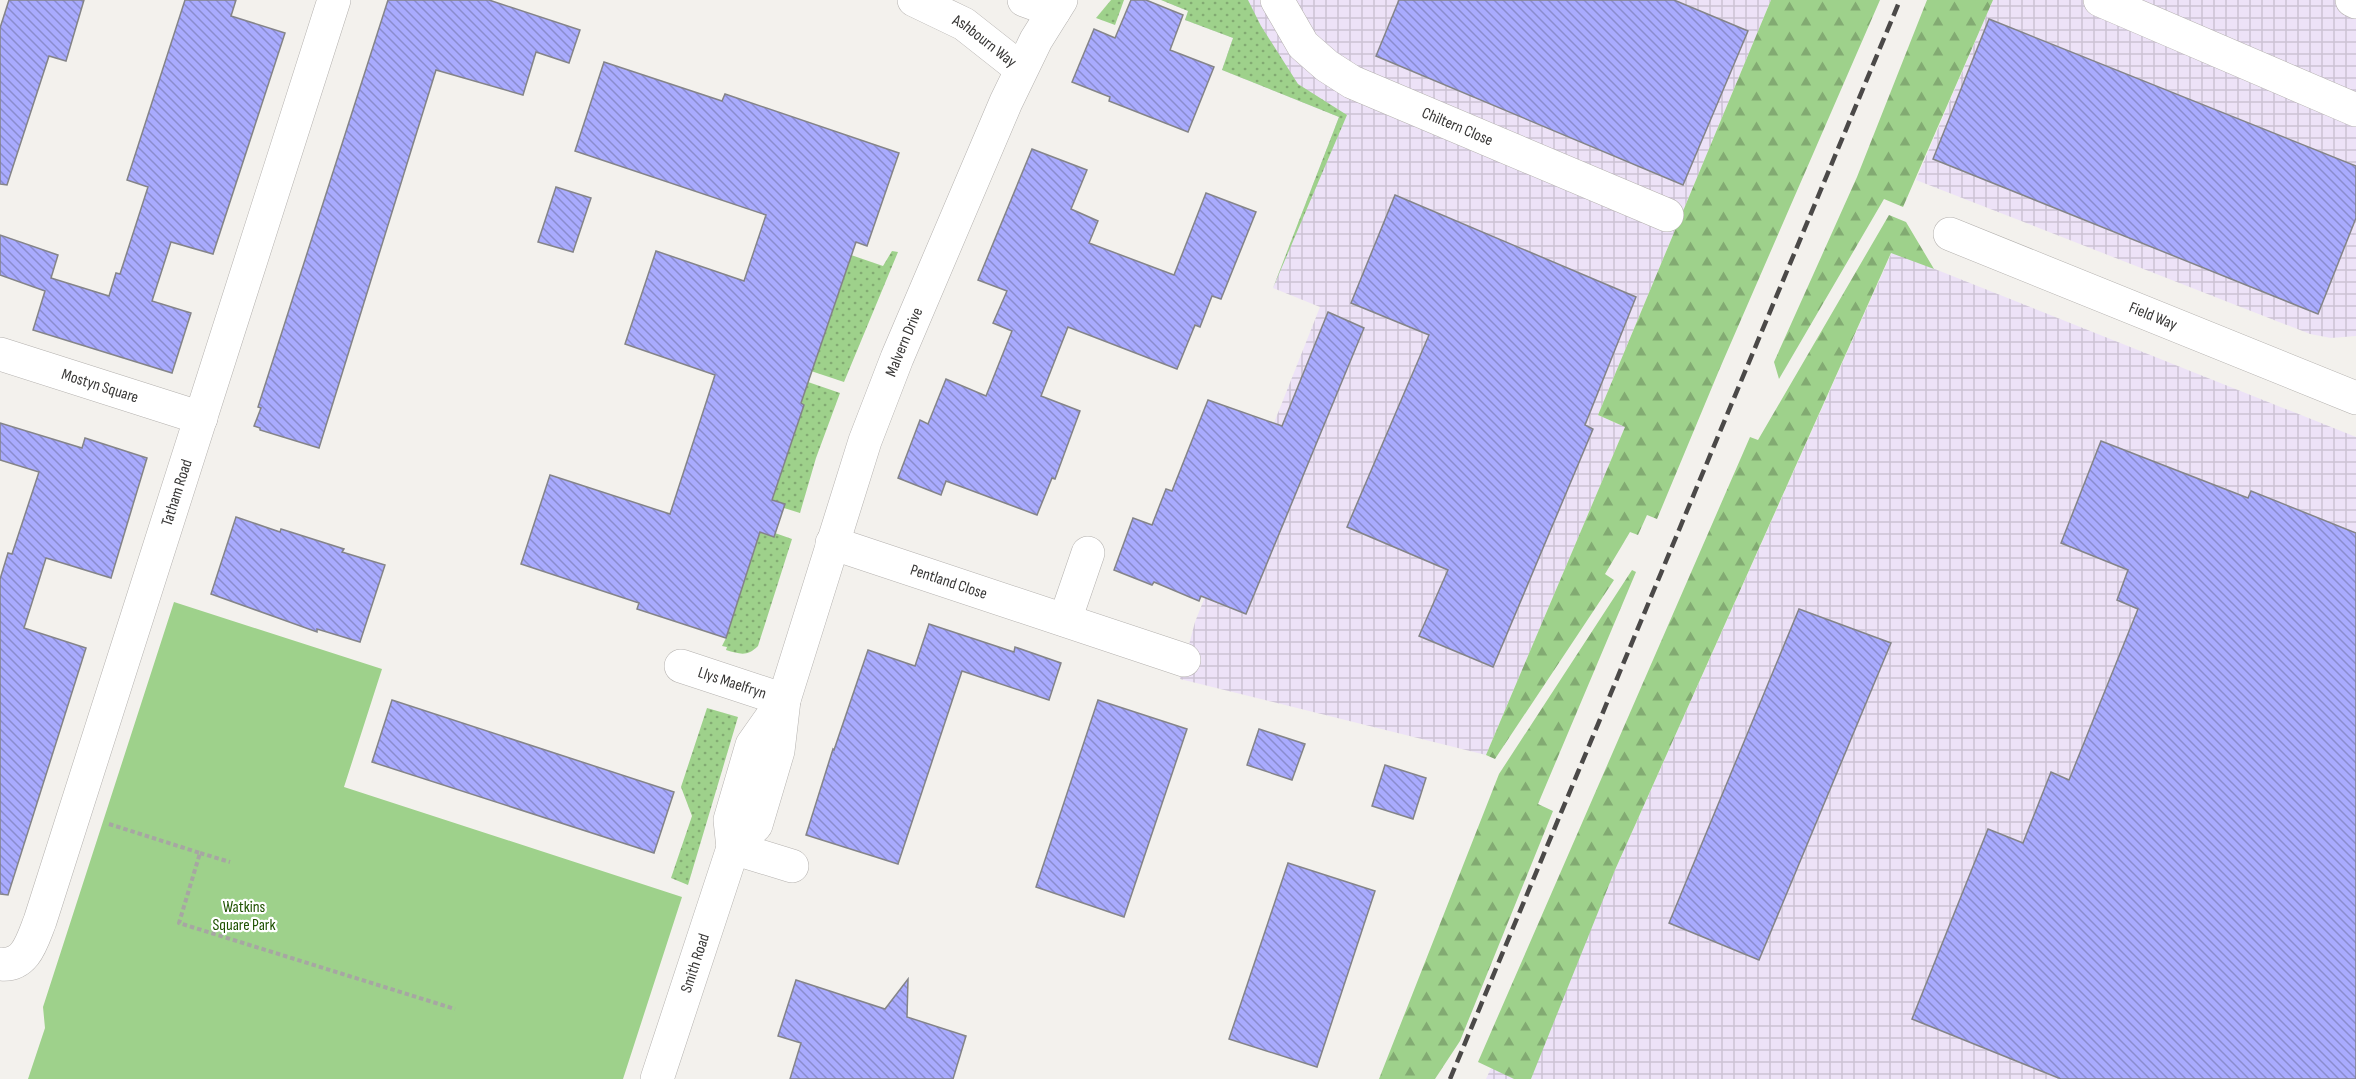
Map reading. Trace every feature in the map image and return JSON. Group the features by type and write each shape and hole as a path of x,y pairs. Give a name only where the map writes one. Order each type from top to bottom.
{"street":[{"name":"Tatham Road","path":"0,964 9,965 22,958 31,946 334,0"},
{"name":"Ashbourn Way","path":"914,0 964,24 1021,69"},
{"name":"Chiltern Close","path":"1277,0 1303,45 1327,66 1352,82 1666,215"},
{"path":"2100,0 2356,110"},
{"path":"2352,0 2356,2"},
{"name":"Malvern Drive","path":"733,848 730,820 752,744 784,700 865,441 897,358 1021,69 1046,4"},
{"name":"Field Way","path":"1950,234 2356,398"},
{"name":"Mostyn Square","path":"0,354 201,418"},
{"name":"Pentland Close","path":"832,543 1184,660"},
{"path":"1065,620 1088,553"},
{"name":"Llys Maelfryn","path":"681,666 784,700"},
{"path":"733,848 792,867"},
{"name":"Smith Road","path":"657,1079 733,848"}],"path":[{"path":"107,823 230,862"},
{"path":"200,853 179,923 455,1009"}],"shaded area":[{"path":"1161,0 1771,0 1598,415 1625,427 1486,755 1180,679 1195,622 1320,307 1273,288 1339,117 1222,70 1233,38 1185,20 1188,11"},
{"path":"1993,0 2356,0 2356,336 2331,338 2310,334 1916,180"},
{"path":"1892,252 2356,437 2356,1079 1486,1079 1491,1068 1516,1052 1615,870"}],"green space":[{"path":"1111,0 1124,0 1115,25 1096,18"},
{"path":"1161,0 1248,0 1261,26 1298,84 1347,115 1273,288 1339,117 1222,70 1233,38 1185,20 1188,11"},
{"path":"1771,0 1880,0 1657,519 1647,515 1638,535 1630,532 1605,574 1614,580 1495,759 1486,755 1625,427 1598,415"},
{"path":"1927,0 1993,0 1903,207 1884,199 1779,379 1774,362 1857,177"},
{"path":"1889,215 1906,222 1934,269 1891,253 1615,870 1531,1079 1514,1079 1478,1062 1750,437 1758,440"},
{"path":"892,251 898,252 844,382 811,371 851,255 883,266"},
{"path":"808,382 840,393 816,458 800,513 784,508 784,504 772,500 804,405 800,403"},
{"path":"760,532 774,537 775,533 792,539 758,646 750,652 739,653 726,650 727,647 722,646"},
{"path":"1632,570 1636,572 1538,804 1553,811 1460,1041 1435,1079 1379,1079 1499,774"},
{"name":"Watkins Square Park","path":"174,602 382,669 344,787 682,897 623,1079 28,1079 45,1028 43,1007"},
{"path":"707,708 738,717 688,885 671,878 692,816 681,787"}],"building":[{"path":"9,0 84,0 66,61 49,56 7,185 0,184 0,28"},
{"path":"185,0 236,0 231,16 285,33 213,254 171,242 152,301 191,313 172,373 33,330 45,291 0,275 0,235 58,255 51,278 109,296 116,273 120,274 148,187 127,180"},
{"path":"388,0 489,0 580,30 569,63 536,52 523,95 436,70 319,448 260,430 254,426 261,408 258,407"},
{"path":"1131,0 1146,0 1183,15 1170,50 1214,67 1188,132 1109,101 1110,97 1072,82 1094,29 1115,38"},
{"path":"1399,0 1674,0 1748,31 1683,185 1376,56"},
{"path":"1989,19 2356,166 2356,218 2318,314 1933,159"},
{"path":"604,62 722,101 725,94 899,153 867,246 856,242 801,403 804,405 772,500 785,504 774,537 760,532 726,638 637,609 639,603 521,564 550,475 670,514 715,375 625,344 656,251 744,281 766,215 575,151"},
{"path":"1032,149 1087,170 1071,209 1098,221 1089,243 1174,275 1206,193 1256,212 1221,299 1212,296 1200,327 1195,325 1177,369 1068,327 1041,396 1080,411 1055,479 1052,478 1037,515 946,481 941,495 898,478 920,420 928,424 946,379 986,396 1012,331 993,323 1007,291 978,280"},
{"path":"556,187 591,198 573,252 538,242"},
{"path":"1395,195 1636,297 1585,425 1593,429 1493,667 1419,636 1448,570 1347,527 1429,335 1351,303"},
{"path":"1328,312 1364,328 1246,614 1201,596 1199,601 1154,582 1152,585 1114,570 1133,518 1152,525 1166,489 1172,491 1208,400 1282,426"},
{"path":"0,423 82,448 85,438 147,458 111,578 46,558 24,628 86,648 8,895 0,894 0,579 8,553 12,554 39,472 0,460"},
{"path":"2101,441 2248,498 2251,491 2356,533 2356,1079 2061,1079 1912,1019 1988,829 2023,843 2051,772 2069,780 2138,609 2117,600 2128,570 2061,543"},
{"path":"236,517 280,532 281,529 344,549 342,552 385,565 360,642 317,629 317,632 211,594"},
{"path":"1799,609 1891,643 1759,960 1669,923"},
{"path":"929,624 1014,652 1015,647 1061,663 1049,700 962,671 898,864 806,835 868,650 915,666"},
{"path":"392,700 674,792 654,853 372,762"},
{"path":"1098,700 1187,729 1124,917 1036,887"},
{"path":"1259,729 1305,744 1292,780 1247,765"},
{"path":"1385,765 1426,778 1413,819 1372,806"},
{"path":"1288,863 1375,891 1317,1067 1229,1039"},
{"path":"908,979 907,1017 966,1036 953,1079 790,1079 801,1043 778,1036 796,980 885,1009"}],"railway":[{"path":"1450,1079 1900,0"}]}
